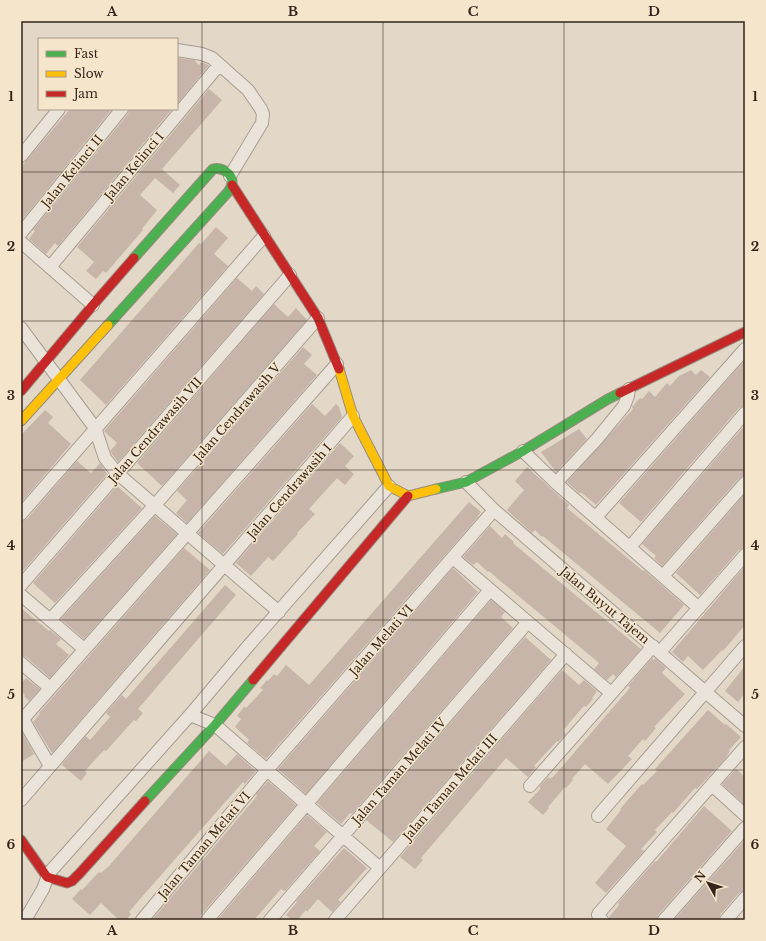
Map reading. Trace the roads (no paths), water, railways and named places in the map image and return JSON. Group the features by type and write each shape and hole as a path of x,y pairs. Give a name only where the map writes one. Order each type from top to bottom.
{"street":[{"path":"21,421 228,192 231,180 262,123 263,114 261,109 248,90 212,58 202,54 178,50"},
{"name":"Jalan Kelinci I","path":"50,267 219,65"},
{"path":"21,156 26,143 58,110"},
{"name":"Jalan Kelinci II","path":"21,233 121,110"},
{"path":"21,391 47,362 93,305 213,169 221,169 231,180 264,236 318,318 337,364 353,416 389,486 408,496"},
{"path":"21,514 264,236"},
{"path":"21,242 93,305"},
{"name":"Jalan Cendrawasih VII","path":"21,585 290,275"},
{"name":"Jalan Cendrawasih V","path":"50,620 155,505 318,318"},
{"path":"21,328 95,428 105,458 117,473 186,534 279,612"},
{"path":"21,840 47,877 66,883 72,881 215,725 408,496 466,482 523,451 608,399 745,332"},
{"path":"596,517 745,349"},
{"path":"50,766 22,717 50,688 337,364"},
{"path":"556,483 597,439 624,406 627,401 629,389"},
{"path":"630,547 745,413"},
{"name":"Jalan Cendrawasih I","path":"21,800 353,416"},
{"path":"523,451 556,483 699,608"},
{"name":"Jalan Buyut Tajem","path":"466,482 494,510 745,726"},
{"path":"663,576 745,483"},
{"path":"26,920 43,889 49,873 190,715 389,486"},
{"name":"Jalan Melati VI","path":"267,770 494,510"},
{"path":"530,786 612,693 699,608 745,555"},
{"path":"452,558 612,693"},
{"path":"207,920 490,590"},
{"path":"21,595 84,649"},
{"name":"Jalan Taman Melati IV","path":"270,920 528,622"},
{"path":"598,816 745,646"},
{"name":"Jalan Taman Melati III","path":"335,920 566,654"},
{"path":"21,663 50,688"},
{"path":"190,715 215,725 380,868"},
{"path":"602,920 598,915 599,913 745,747"},
{"name":"Jalan Taman Melati VI","path":"142,920 267,770"},
{"path":"712,785 745,815"},
{"path":"664,920 745,828"},
{"path":"726,920 745,898"}]}
